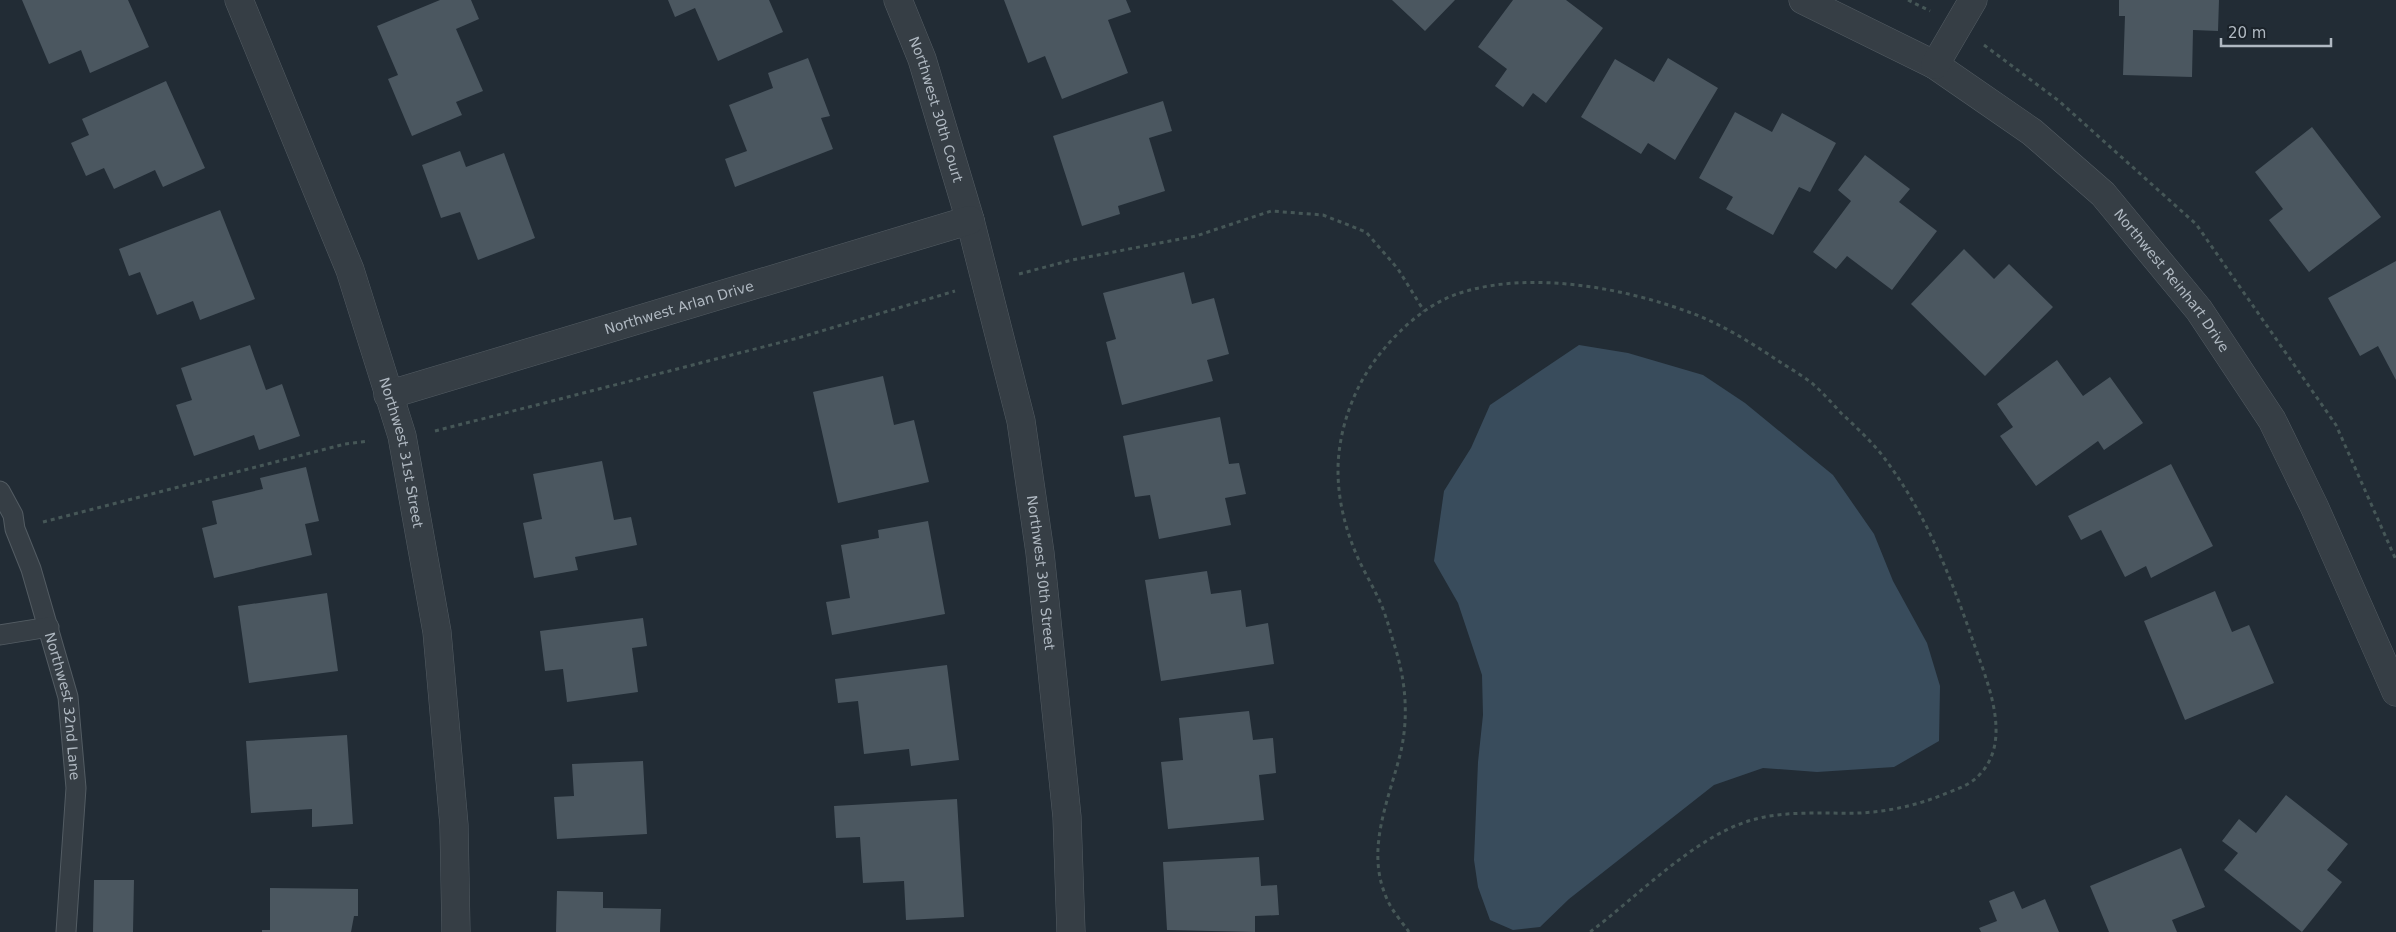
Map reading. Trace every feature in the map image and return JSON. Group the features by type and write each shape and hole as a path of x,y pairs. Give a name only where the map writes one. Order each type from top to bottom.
{"street":[{"name":"Northwest 31st Street","path":"239,0 350,270 402,436 437,632 454,825 456,932"},
{"name":"Northwest 30th Court","path":"898,0 922,59 970,220"},
{"name":"Northwest Reinhart Drive","path":"1803,0 1935,65 2032,132 2103,194 2199,310 2272,420 2314,506 2396,692"},
{"path":"1935,65 1973,0"},
{"name":"Northwest Arlan Drive","path":"388,395 970,220"},
{"name":"Northwest 30th Street","path":"970,220 1021,421 1040,552 1067,817 1070,932"}],"lane":[{"name":"Northwest 32nd Lane","path":"0,491 13,515 15,529 31,569 68,697 76,788 66,932"},
{"path":"0,635 49,627"}],"path":[{"path":"15,529 345,444 449,428 779,343 985,283 1072,260 1196,236 1270,211 1323,215 1366,232 1398,270 1424,311"},
{"path":"1409,932 1388,901 1377,853 1385,802 1401,751 1406,702 1400,661 1383,607 1356,554 1346,526 1339,498 1338,463 1343,433 1355,394 1366,374 1389,341 1424,311 1460,293 1517,282 1580,284 1634,296 1694,314 1752,344 1812,384 1879,451 1906,488 1938,546 1989,686 1995,714 1996,735 1991,755 1984,771 1966,786 1929,801 1897,809 1863,812 1796,813 1751,820 1712,838 1664,872 1590,932"}],"water":[{"path":"1579,345 1628,353 1703,375 1745,403 1833,475 1874,534 1893,581 1927,643 1940,686 1939,741 1894,767 1817,772 1763,768 1714,785 1569,899 1540,927 1513,930 1490,920 1478,887 1474,860 1478,762 1483,715 1482,675 1458,603 1434,561 1444,491 1471,448 1490,405"}],"building":[{"path":"22,0 128,0 149,47 90,73 81,50 49,64"},
{"path":"440,0 471,0 479,19 456,29 483,91 456,102 462,115 412,136 388,79 398,75 377,26"},
{"path":"668,0 769,0 783,32 718,61 695,8 675,17"},
{"path":"1004,0 1126,0 1131,12 1108,20 1128,73 1062,99 1045,56 1028,63"},
{"path":"1392,0 1455,0 1425,31"},
{"path":"1513,0 1566,0 1603,28 1546,103 1533,93 1523,107 1495,86 1507,69 1478,47"},
{"path":"2119,0 2219,0 2218,31 2193,30 2192,77 2123,75 2125,16 2119,16"},
{"path":"808,58 830,116 821,118 833,149 735,187 725,159 747,151 729,105 773,88 768,73"},
{"path":"1668,58 1718,88 1675,160 1648,143 1641,154 1581,117 1615,59 1654,82"},
{"path":"166,81 205,168 163,187 155,170 114,189 104,168 86,176 71,143 89,135 82,119"},
{"path":"1163,101 1172,131 1149,138 1165,191 1118,206 1120,214 1082,226 1053,136"},
{"path":"1735,112 1772,132 1782,113 1836,143 1810,192 1799,187 1773,235 1726,209 1733,197 1699,178"},
{"path":"2312,127 2381,217 2309,272 2269,220 2283,209 2255,172"},
{"path":"460,151 466,167 504,153 535,238 478,260 460,212 441,218 422,165"},
{"path":"1865,155 1910,189 1899,202 1937,231 1892,290 1847,256 1836,269 1813,252 1851,201 1838,190"},
{"path":"220,210 255,299 200,320 193,301 157,315 140,272 129,276 119,249"},
{"path":"1964,249 1994,279 2009,264 2053,307 1985,376 1911,304"},
{"path":"2396,261 2396,380 2378,346 2360,356 2328,298"},
{"path":"1184,272 1192,304 1214,298 1229,354 1207,360 1213,381 1122,405 1106,342 1116,339 1103,293"},
{"path":"250,345 266,390 282,384 300,436 259,450 254,435 194,456 176,405 192,400 181,368"},
{"path":"2057,360 2083,396 2110,377 2143,423 2104,450 2098,441 2036,486 2000,436 2013,427 1997,404"},
{"path":"883,376 894,425 914,420 929,482 838,503 813,392"},
{"path":"1220,417 1229,464 1239,463 1246,494 1225,498 1231,525 1159,539 1150,495 1135,497 1123,436"},
{"path":"602,461 614,520 631,517 637,545 575,557 578,570 534,578 523,523 542,519 533,474"},
{"path":"2171,464 2213,546 2151,578 2146,566 2125,577 2101,530 2081,540 2068,516"},
{"path":"306,467 319,521 305,524 312,555 214,578 202,528 217,524 212,501 263,489 260,478"},
{"path":"928,521 945,614 832,635 826,602 850,598 841,545 879,538 878,530"},
{"path":"1207,571 1211,594 1241,590 1246,627 1268,623 1274,664 1161,681 1145,580"},
{"path":"2215,591 2232,632 2249,625 2274,683 2185,720 2144,621"},
{"path":"327,593 338,671 249,683 238,606"},
{"path":"643,618 647,646 632,648 638,692 567,702 563,669 545,671 540,631"},
{"path":"947,665 959,760 911,766 909,749 864,754 858,701 838,703 835,679"},
{"path":"1249,711 1253,740 1273,738 1276,773 1259,775 1264,820 1168,829 1161,762 1183,760 1179,718"},
{"path":"347,735 353,824 312,827 312,809 251,813 246,741"},
{"path":"643,761 647,834 557,839 554,797 574,796 572,764"},
{"path":"2286,795 2348,844 2327,870 2342,882 2302,932 2224,870 2238,853 2222,841 2239,819 2256,833"},
{"path":"957,799 964,917 906,920 904,881 863,883 860,837 836,838 834,806"},
{"path":"2181,848 2205,907 2172,920 2177,932 2109,932 2090,886"},
{"path":"1259,857 1261,886 1277,885 1279,915 1255,916 1255,932 1167,930 1163,862"},
{"path":"94,880 134,880 133,932 93,932"},
{"path":"270,888 358,889 358,916 354,916 351,932 262,932 262,930 270,930"},
{"path":"557,891 603,892 603,908 661,909 660,932 556,932"},
{"path":"2014,891 2022,909 2045,899 2059,932 1981,932 1979,928 1997,921 1989,901"}]}
